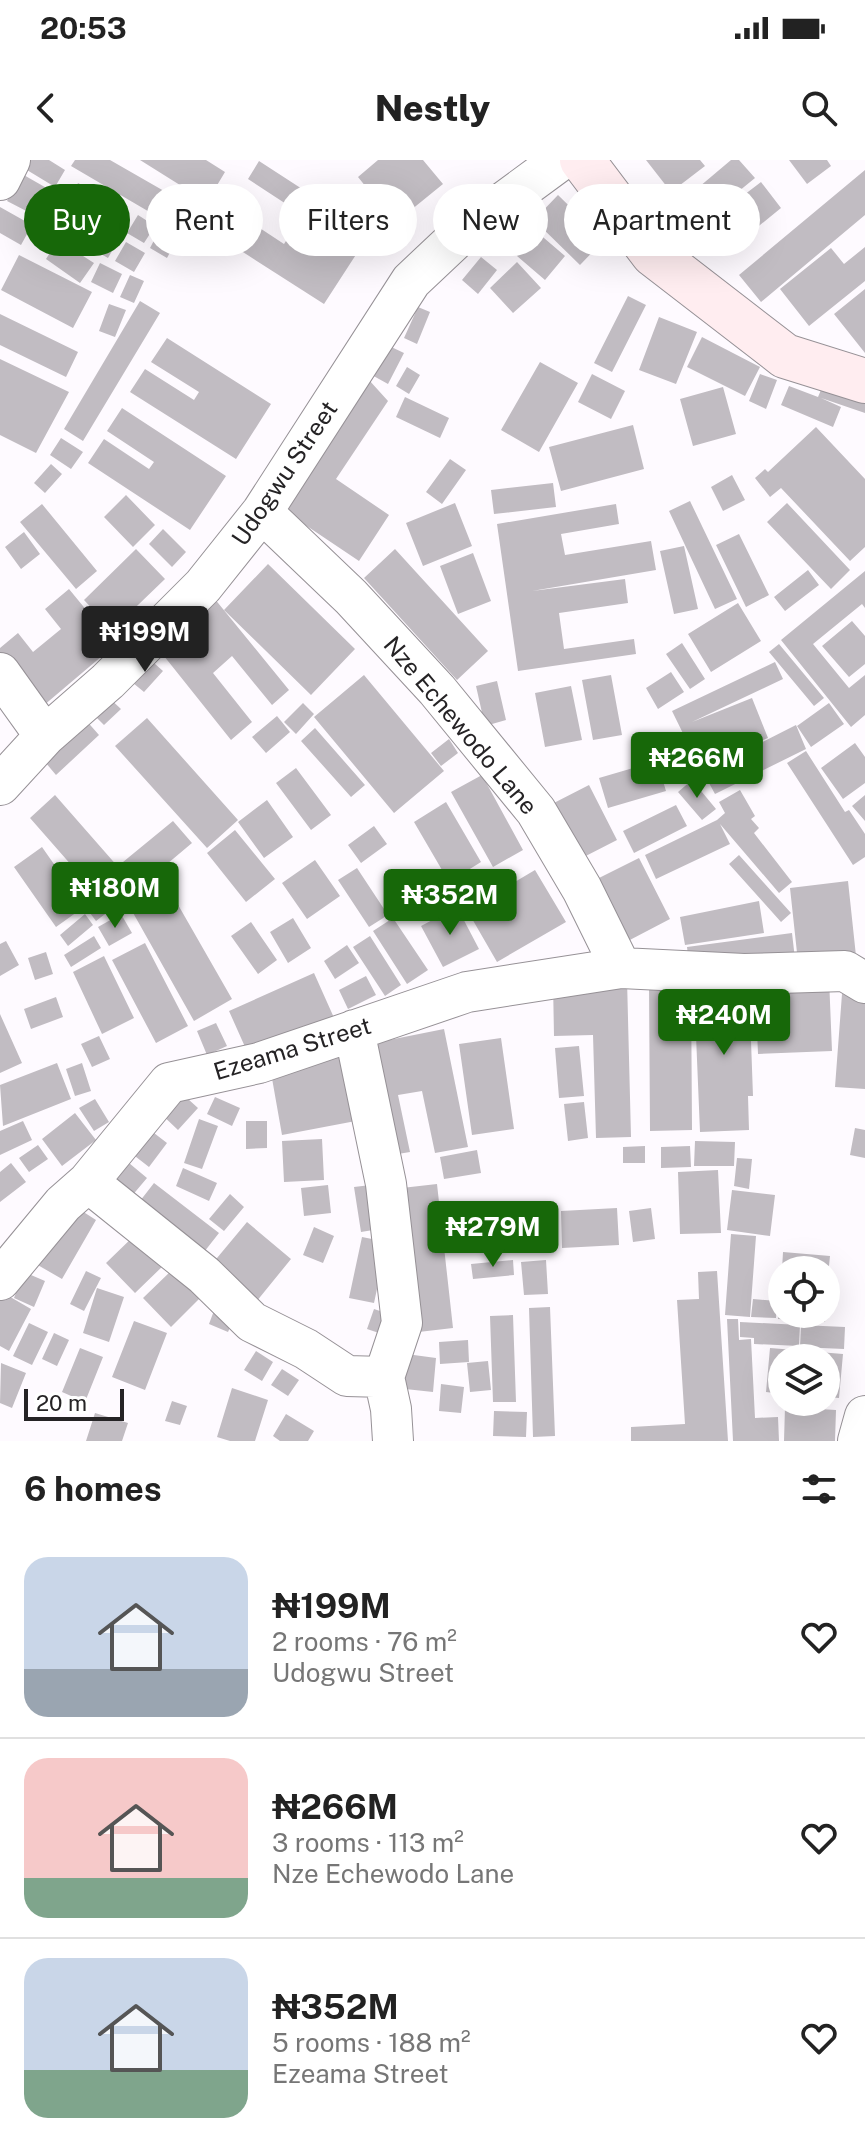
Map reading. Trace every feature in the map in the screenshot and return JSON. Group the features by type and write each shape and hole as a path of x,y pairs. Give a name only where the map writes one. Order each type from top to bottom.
{"street":[{"path":"0,180 10,160"},
{"name":"Udogwu Street","path":"0,785 45,736 108,681 203,586 262,512 411,281 463,232 561,160"},
{"path":"582,160 653,254 785,356 865,381"},
{"name":"Nze Echewodo Lane","path":"262,512 362,608 437,690 536,811 582,889 621,968"},
{"path":"0,673 45,736"},
{"name":"Ezeama Street","path":"0,1280 63,1204 88,1182 169,1083 259,1063 467,992 621,968 744,974 845,971 865,983"},
{"path":"354,1030 386,1184 402,1323 384,1377 391,1409 393,1441"},
{"path":"88,1182 204,1275 252,1322 306,1349 347,1376 384,1377"},
{"path":"858,1441 865,1416"}],"building":[{"path":"26,160 49,160 65,170 57,184 50,184 22,167"},
{"path":"75,160 110,160 152,184 146,184 146,210 130,201 130,184 102,184 71,166"},
{"path":"140,160 206,160 225,172 218,184 178,184"},
{"path":"378,160 423,160 443,184 433,184 433,192 417,205 417,184 364,184 358,177"},
{"path":"646,160 700,160 705,166 681,184 665,184"},
{"path":"731,160 739,160 755,178 748,184 703,184"},
{"path":"789,160 827,160 831,166 807,184"},
{"path":"259,161 294,184 279,184 279,199 263,189 263,184 248,179"},
{"path":"865,170 865,215 761,302 739,275"},
{"path":"22,174 40,184 24,184 24,210 7,201"},
{"path":"761,182 781,208 760,225 760,184"},
{"path":"558,195 564,201 564,249 548,234 548,205"},
{"path":"0,207 24,220 21,245 0,233"},
{"path":"138,215 146,220 144,243 130,235 130,228"},
{"path":"263,230 279,241 279,256 355,256 324,304 249,256 263,256"},
{"path":"548,241 565,256 545,280 517,256 548,256"},
{"path":"130,244 145,253 134,272 115,261 118,256 130,256"},
{"path":"865,247 865,281 809,326 780,289 831,248 844,264"},
{"path":"19,255 92,292 73,328 1,290"},
{"path":"48,256 83,256 94,263 80,283 46,259"},
{"path":"571,256 589,256 580,265"},
{"path":"481,257 497,270 478,294 462,280"},
{"path":"517,262 541,288 513,313 490,288"},
{"path":"100,263 122,274 113,293 91,282"},
{"path":"130,275 144,281 134,303 120,297"},
{"path":"865,289 865,353 834,314"},
{"path":"628,296 646,305 612,372 594,363"},
{"path":"140,301 160,313 83,441 64,429"},
{"path":"109,304 126,310 115,337 99,331"},
{"path":"418,307 430,312 417,344 404,338"},
{"path":"0,314 78,352 66,377 0,345"},
{"path":"659,317 697,332 676,384 639,370"},
{"path":"702,337 760,367 745,396 687,367"},
{"path":"167,338 271,404 236,459 130,392 145,369 194,400 199,392 151,362"},
{"path":"385,344 404,353 388,384 370,374"},
{"path":"0,359 69,392 36,453 0,435"},
{"path":"540,362 578,383 539,452 501,430"},
{"path":"407,367 420,375 409,394 396,386"},
{"path":"592,374 625,391 611,419 578,402"},
{"path":"760,374 777,380 766,409 749,401"},
{"path":"369,380 388,401 336,479 389,515 359,561 283,510"},
{"path":"823,385 865,399 865,413 821,398 841,407 833,427 781,405 789,386 818,397"},
{"path":"723,387 736,434 693,446 680,399"},
{"path":"405,397 449,418 440,438 396,417"},
{"path":"122,408 226,476 190,530 88,463 104,439 149,469 154,462 107,431"},
{"path":"633,425 644,469 561,491 549,447"},
{"path":"816,427 865,479 865,547 850,561 781,488 770,497 755,478 765,469 768,472"},
{"path":"61,438 83,452 71,469 50,455"},
{"path":"450,459 466,470 442,504 426,492"},
{"path":"51,464 62,474 45,493 34,483"},
{"path":"732,475 745,500 723,511 711,487"},
{"path":"553,483 556,507 494,514 491,490"},
{"path":"126,495 155,525 133,547 104,517"},
{"path":"690,501 737,599 715,609 669,511"},
{"path":"455,503 472,546 423,566 406,523"},
{"path":"787,503 850,570 831,589 767,522"},
{"path":"42,504 97,571 76,589 20,522"},
{"path":"616,504 619,524 561,534 565,555 651,541 656,570 532,591 625,579 628,603 559,613 564,649 634,639 636,654 518,671 497,524"},
{"path":"163,529 186,552 172,567 149,544"},
{"path":"24,532 40,554 21,569 5,547"},
{"path":"739,534 769,595 746,607 716,545"},
{"path":"684,546 698,609 674,614 660,551"},
{"path":"136,549 165,579 112,630 84,600"},
{"path":"395,549 488,651 457,680 364,578"},
{"path":"473,553 491,601 458,614 440,566"},
{"path":"268,564 355,649 311,695 224,610"},
{"path":"808,570 819,585 785,611 774,597"},
{"path":"865,571 865,608 862,604 813,644 849,688 865,675 865,715 851,727 781,640"},
{"path":"69,589 115,645 43,706 0,655 0,648 18,633 33,652 61,629 45,609"},
{"path":"214,598 289,690 272,705 232,656 213,673 252,722 231,740 156,646"},
{"path":"738,603 761,641 711,672 688,634"},
{"path":"852,621 865,636 865,664 849,677 822,646"},
{"path":"682,643 705,679 690,689 666,654"},
{"path":"779,644 824,698 814,706 769,652"},
{"path":"146,656 163,671 144,692 127,678"},
{"path":"775,662 783,679 692,722 752,698 768,738 699,766 672,711"},
{"path":"671,672 684,692 658,709 646,688"},
{"path":"364,675 444,771 394,813 314,717"},
{"path":"611,675 622,735 593,740 582,680"},
{"path":"497,681 506,720 485,726 476,686"},
{"path":"571,686 582,740 545,747 535,693"},
{"path":"107,696 121,709 104,725 91,712"},
{"path":"303,703 314,714 296,734 284,722"},
{"path":"829,703 844,724 811,747 797,726"},
{"path":"277,716 290,732 266,753 252,737"},
{"path":"84,718 99,735 56,775 40,756"},
{"path":"147,718 238,820 207,848 115,746"},
{"path":"796,725 806,749 715,794 703,772"},
{"path":"315,728 365,785 351,797 301,741"},
{"path":"449,739 458,753 441,766 431,753"},
{"path":"855,743 865,757 865,783 843,799 821,768"},
{"path":"806,751 845,812 849,810 865,834 865,857 853,865 787,763"},
{"path":"657,761 666,791 608,808 599,778"},
{"path":"296,768 331,815 311,830 276,783"},
{"path":"482,775 523,850 493,867 451,792"},
{"path":"692,780 716,809 702,820 678,792"},
{"path":"589,785 617,840 576,861 548,806"},
{"path":"740,790 755,816 751,819 759,828 754,833 792,882 779,893 720,824 730,844 656,879 645,855 717,820 725,813 719,802"},
{"path":"55,795 119,868 94,891 30,818"},
{"path":"865,795 865,821 852,806"},
{"path":"267,800 293,837 264,858 238,822"},
{"path":"446,802 481,862 449,882 414,822"},
{"path":"676,805 687,826 634,853 623,831"},
{"path":"173,821 192,843 142,885 123,862"},
{"path":"374,826 387,844 361,863 348,845"},
{"path":"235,830 275,879 246,902 207,853"},
{"path":"42,847 84,907 56,927 14,867"},
{"path":"739,855 791,913 781,922 729,864"},
{"path":"639,858 670,919 626,942 595,880"},
{"path":"315,860 340,896 307,919 282,883"},
{"path":"357,868 388,915 369,927 338,880"},
{"path":"535,870 566,922 497,962 467,910"},
{"path":"122,875 135,891 96,921 84,905"},
{"path":"848,881 856,956 798,962 790,888"},
{"path":"169,889 232,999 194,1021 132,911"},
{"path":"759,901 764,933 685,945 680,917"},
{"path":"457,907 479,949 443,967 421,926"},
{"path":"85,914 93,925 68,946 60,935"},
{"path":"121,914 132,933 109,946 98,927"},
{"path":"293,918 311,948 288,963 270,932"},
{"path":"393,918 428,970 407,984 373,931"},
{"path":"251,922 277,960 258,974 231,936"},
{"path":"792,933 795,959 690,972 687,947"},
{"path":"94,936 101,948 71,967 64,955"},
{"path":"370,936 401,985 385,996 353,947"},
{"path":"6,941 19,965 0,976 0,944"},
{"path":"145,943 188,1026 156,1043 112,960"},
{"path":"347,945 359,963 335,979 324,961"},
{"path":"46,952 53,974 35,980 28,958"},
{"path":"104,956 134,1018 102,1034 73,972"},
{"path":"314,973 335,1020 250,1058 229,1011"},
{"path":"366,976 376,995 348,1009 339,990"},
{"path":"829,978 832,1051 758,1054 755,981"},
{"path":"627,979 631,1137 596,1138 593,1035 554,1036 553,982"},
{"path":"691,981 692,1130 650,1131 649,982"},
{"path":"749,985 753,1096 748,1096 749,1130 700,1132 694,987"},
{"path":"842,994 865,996 865,1089 835,1087"},
{"path":"56,997 63,1017 31,1029 24,1009"},
{"path":"0,1014 22,1063 0,1073"},
{"path":"216,1023 227,1046 207,1055 197,1031"},
{"path":"444,1029 468,1147 435,1153 422,1091 398,1095 410,1152 392,1155 369,1044"},
{"path":"99,1036 110,1059 92,1067 81,1044"},
{"path":"501,1038 514,1129 472,1135 459,1044"},
{"path":"579,1046 584,1096 559,1098 555,1048"},
{"path":"350,1052 361,1120 282,1135 270,1067"},
{"path":"57,1063 71,1099 3,1126 0,1085"},
{"path":"82,1063 91,1091 75,1096 66,1069"},
{"path":"178,1090 198,1108 178,1130 158,1111"},
{"path":"215,1097 240,1108 232,1126 207,1114"},
{"path":"95,1099 109,1122 94,1131 79,1108"},
{"path":"584,1102 588,1138 568,1141 564,1104"},
{"path":"75,1113 96,1140 62,1166 42,1139"},
{"path":"199,1119 218,1126 202,1169 184,1163"},
{"path":"23,1121 32,1140 0,1155 0,1131"},
{"path":"246,1121 267,1121 267,1148 246,1149"},
{"path":"141,1123 167,1143 149,1167 122,1146"},
{"path":"855,1128 865,1130 865,1158 850,1155"},
{"path":"322,1139 324,1180 284,1182 282,1141"},
{"path":"695,1141 735,1142 734,1166 694,1166"},
{"path":"38,1145 48,1159 29,1172 19,1158"},
{"path":"645,1146 645,1163 623,1163 623,1147"},
{"path":"690,1146 691,1167 661,1168 661,1147"},
{"path":"477,1150 481,1173 444,1179 440,1157"},
{"path":"123,1158 147,1178 125,1204 102,1184"},
{"path":"737,1158 752,1159 749,1189 734,1186"},
{"path":"11,1163 26,1182 0,1202 0,1172"},
{"path":"183,1168 217,1183 209,1201 176,1186"},
{"path":"718,1170 721,1233 680,1234 678,1172"},
{"path":"154,1183 219,1233 197,1261 133,1210"},
{"path":"379,1184 385,1228 361,1232 354,1187"},
{"path":"437,1184 453,1328 410,1333 393,1189"},
{"path":"328,1185 331,1213 304,1216 301,1188"},
{"path":"732,1190 775,1195 770,1236 727,1230"},
{"path":"230,1194 244,1207 224,1231 209,1219"},
{"path":"71,1204 96,1220 62,1279 36,1264"},
{"path":"617,1208 619,1245 562,1248 561,1211"},
{"path":"651,1208 655,1239 633,1242 629,1211"},
{"path":"247,1222 291,1259 252,1307 207,1270"},
{"path":"314,1227 334,1236 323,1263 303,1255"},
{"path":"137,1233 166,1263 135,1293 106,1263"},
{"path":"731,1234 756,1236 750,1317 725,1315"},
{"path":"362,1237 387,1242 374,1303 349,1298"},
{"path":"783,1252 830,1256 783,1256"},
{"path":"513,1260 514,1275 473,1279 471,1264"},
{"path":"546,1260 548,1294 524,1295 521,1262"},
{"path":"172,1270 200,1298 171,1327 143,1298"},
{"path":"86,1271 101,1278 84,1311 70,1304"},
{"path":"717,1271 728,1441 631,1441 631,1427 685,1424 677,1300 699,1299 698,1272"},
{"path":"24,1272 45,1281 34,1307 14,1298"},
{"path":"97,1288 124,1297 109,1342 83,1333"},
{"path":"0,1291 31,1309 9,1351 0,1346"},
{"path":"753,1299 768,1300 768,1318 751,1317"},
{"path":"550,1307 555,1436 533,1437 529,1308"},
{"path":"215,1308 235,1316 228,1332 209,1324"},
{"path":"374,1309 395,1316 388,1336 367,1329"},
{"path":"513,1315 516,1402 493,1402 490,1316"},
{"path":"727,1319 738,1319 739,1340 751,1339 755,1418 778,1417 779,1441 733,1441"},
{"path":"134,1321 167,1333 145,1390 112,1377"},
{"path":"740,1322 768,1323 768,1328 800,1328 799,1344 754,1344 754,1338 740,1337"},
{"path":"29,1323 48,1332 32,1365 13,1356"},
{"path":"845,1327 844,1349 840,1349 840,1344 800,1344 801,1328"},
{"path":"54,1333 69,1340 57,1366 42,1359"},
{"path":"468,1340 469,1362 440,1364 439,1342"},
{"path":"80,1348 103,1357 85,1402 62,1392"},
{"path":"256,1351 273,1362 262,1381 244,1370"},
{"path":"399,1353 436,1358 433,1392 396,1388"},
{"path":"840,1354 843,1354 840,1387"},
{"path":"488,1361 491,1390 470,1392 467,1363"},
{"path":"1,1363 26,1373 12,1408 0,1403"},
{"path":"282,1369 299,1380 288,1396 271,1385"},
{"path":"441,1384 464,1387 461,1413 439,1411"},
{"path":"232,1388 268,1400 255,1441 230,1441 217,1437"},
{"path":"172,1401 187,1406 180,1425 165,1421"},
{"path":"494,1411 527,1412 526,1437 493,1436"},
{"path":"95,1413 128,1423 122,1441 86,1441"},
{"path":"286,1414 314,1431 308,1441 280,1441 273,1436"},
{"path":"785,1416 836,1416 835,1441 784,1441"}]}
